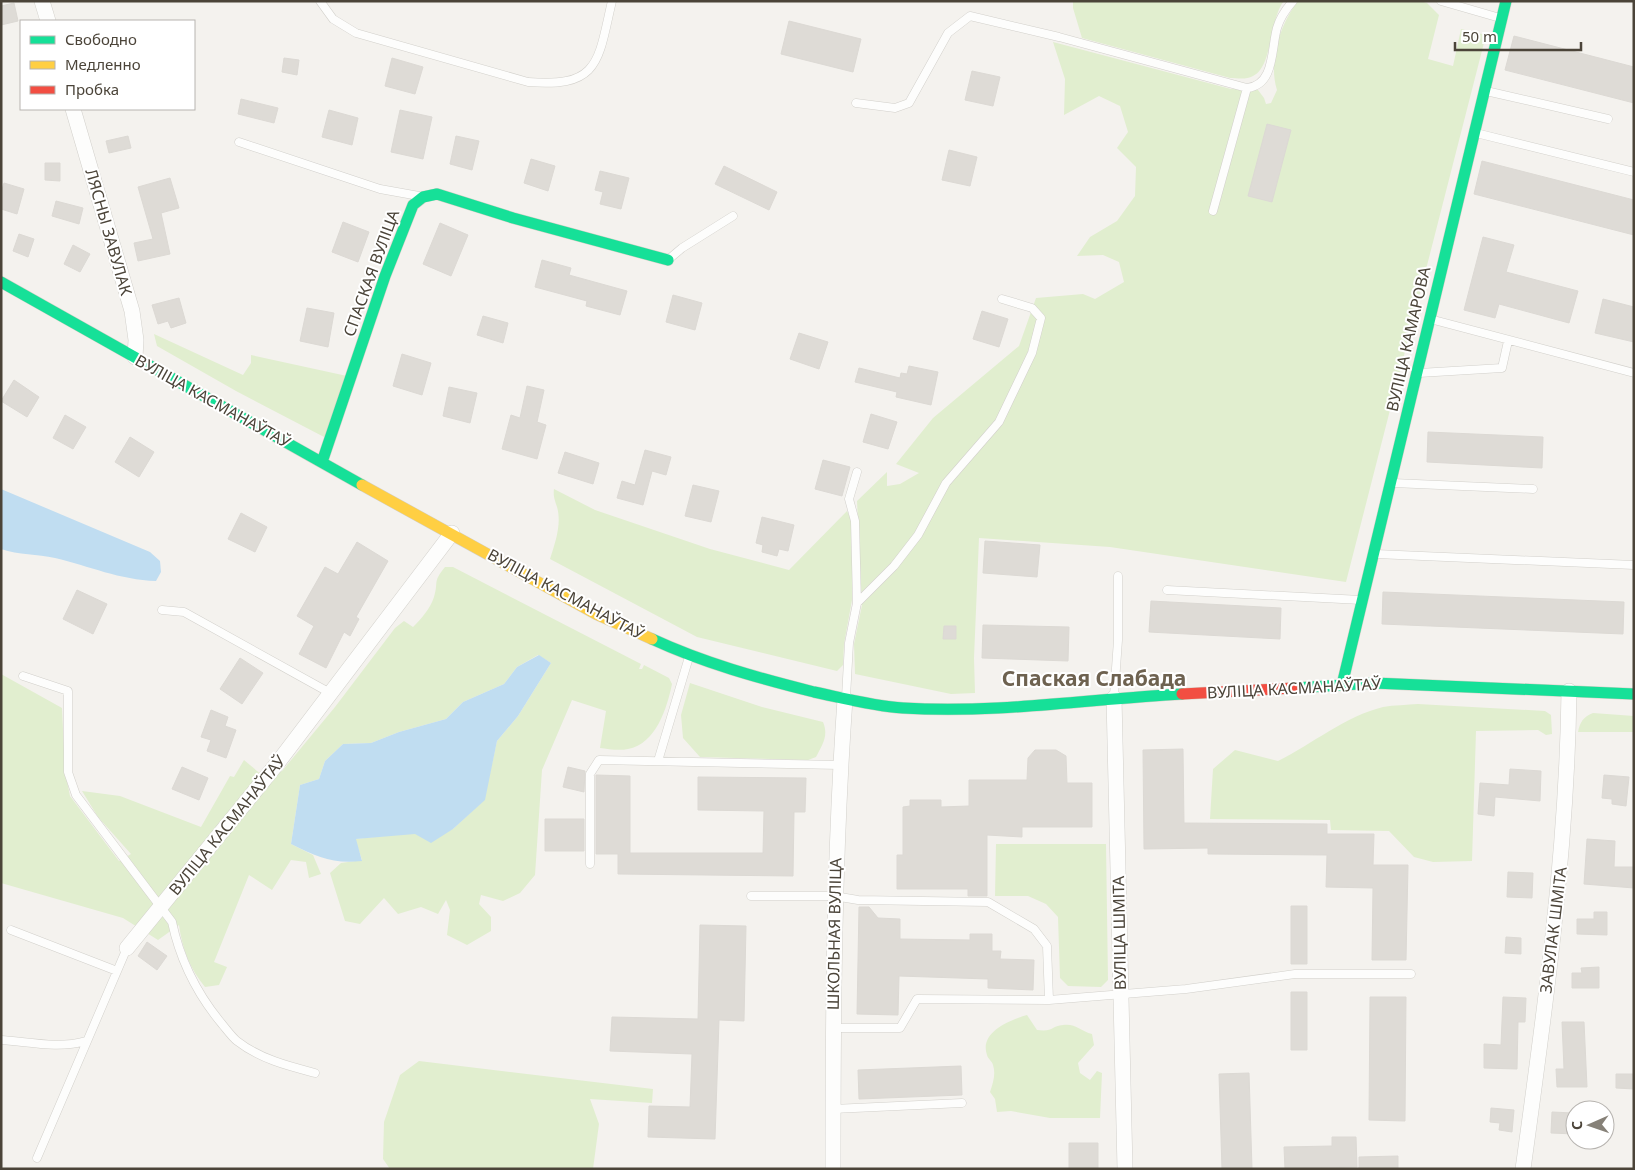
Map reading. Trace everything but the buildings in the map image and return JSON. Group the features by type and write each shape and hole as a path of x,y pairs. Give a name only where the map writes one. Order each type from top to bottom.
{"main road":[{"name":"ВУЛІЦА КАМАРОВА","path":"1342,685 1506,1"},
{"path":"424,197 437,194 513,218 668,260"},
{"name":"СПАСКАЯ ВУЛІЦА","path":"322,462 385,276 413,206 424,197"},
{"name":"ВУЛІЦА КАСМАНАЎТАЎ","path":"1,282 596,614 689,656 769,681 846,699 902,708 981,709 1114,698 1374,683 1634,694"}],"street":[{"path":"42,1 48,20"},
{"name":"ЛЯСНЫ ЗАВУЛАК","path":"73,110 132,312 136,340 135,357"},
{"name":"ВУЛІЦА КАСМАНАЎТАЎ","path":"127,948 332,694 452,533"},
{"name":"ЗАВУЛАК ШМІТА","path":"1523,1169 1558,887 1568,767 1569,691"},
{"name":"ВУЛІЦА ШМІТА","path":"1114,698 1125,1169"},
{"name":"ШКОЛЬНАЯ ВУЛІЦА","path":"832,1169 834,896 840,764 846,699"}],"lane":[{"path":"320,1 333,19 356,33 528,82 553,84 569,82 584,73 598,58 612,1"},
{"path":"856,103 895,108 909,103 948,33 970,16 1059,37 1247,88 1257,87 1268,77 1278,26 1284,11 1293,1"},
{"path":"1441,1 1502,19"},
{"path":"1213,211 1247,88"},
{"path":"1484,90 1608,119"},
{"path":"1474,132 1634,172"},
{"path":"240,142 380,189 424,197"},
{"path":"668,260 682,248 733,216"},
{"path":"857,603 898,560 918,534 946,482 999,422 1032,353 1041,318 1032,308 1002,299"},
{"path":"1430,319 1634,373"},
{"path":"1417,373 1502,368 1508,341"},
{"path":"846,699 849,643 857,603 855,521 849,499 857,472"},
{"path":"1391,483 1533,489"},
{"path":"1374,554 1634,565"},
{"path":"1114,698 1118,640 1118,576"},
{"path":"1167,590 1363,600"},
{"path":"162,610 184,612 332,694"},
{"path":"658,760 689,656"},
{"path":"23,676 68,691 68,772 76,795 162,906 172,922 176,940 190,976 210,1010 236,1041 274,1062 315,1073"},
{"path":"590,864 590,774 599,760 658,760 708,764 840,764"},
{"path":"751,896 834,896 858,900 988,902 1034,929 1047,946 1049,1000"},
{"path":"11,930 117,971"},
{"path":"37,1158 127,948"},
{"path":"832,1028 900,1028 917,1000 1049,1000 1186,988 1295,974 1411,974"},
{"path":"1,1040 48,1044 75,1044 86,1041"},
{"path":"833,1109 962,1104"}],"green space":[{"path":"1073,1 1284,1 1279,9 1268,53 1259,71 1247,78 1230,78 1082,38 1073,8"},
{"path":"1298,1 1420,1 1427,3 1439,15 1428,59 1453,66 1461,29 1486,35 1346,582 1110,547 979,538 974,658 975,693 951,694 855,674 854,644 862,605 857,501 887,472 887,486 900,484 919,473 896,464 933,418 1019,346 1036,298 1083,294 1095,299 1124,282 1119,262 1103,255 1077,256 1090,237 1117,221 1135,196 1136,167 1117,148 1128,132 1120,106 1099,96 1064,115 1065,79 1053,42 1231,89 1258,90 1266,104 1271,103 1277,90 1274,68 1277,44 1286,21"},
{"path":"154,334 243,375 251,363 251,355 347,376 326,438 236,391 157,346"},
{"path":"554,489 595,510 710,549 789,570 847,511 852,521 852,600 844,644 843,665 837,671 697,637 550,559 559,520"},
{"path":"445,567 453,567 641,664 639,669 642,669 644,665 669,678 672,684 667,704 653,733 638,746 625,750 600,748 606,711 572,700 542,770 535,875 520,893 503,901 481,895 479,904 491,917 491,931 467,945 447,935 450,910 446,900 438,914 421,907 398,914 384,898 360,924 345,921 330,873 341,863 362,860 355,839 453,829 484,800 497,741 518,716 551,663 538,655 517,667 504,684 463,702 446,719 399,732 371,743 343,744 325,761 319,779 300,785 291,844 313,855 321,874 309,878 306,862 291,860 272,890 249,875 214,962 227,967 219,985 205,987 195,973 182,942 179,925 158,940 123,918 1,883 1,674 62,708 65,771 70,796 119,861 131,854 98,817 82,791 120,796 201,827 230,776 234,777 244,760 263,776 282,771 335,707 395,628 404,621 413,627 428,610 435,592 437,579"},
{"path":"690,683 762,707 823,722 825,736 816,757 808,760 700,757 683,738 681,715"},
{"path":"1418,704 1545,711 1551,715 1552,734 1546,735 1538,730 1476,731 1472,861 1433,862 1414,857 1389,831 1331,830 1330,820 1210,819 1213,769 1235,750 1278,761 1342,724 1369,711 1387,706"},
{"path":"1593,713 1634,716 1634,732 1578,732 1582,720"},
{"path":"996,844 1106,844 1108,980 1101,987 1068,986 1060,978 1058,917 1046,904 1028,896 995,896"},
{"path":"1027,1015 1037,1030 1050,1030 1067,1025 1075,1026 1092,1034 1094,1045 1078,1063 1080,1073 1090,1080 1097,1071 1102,1073 1100,1118 1050,1118 1011,1111 997,1112 995,1099 990,1092 994,1072 987,1055 987,1040 998,1028 1012,1020"},
{"path":"419,1061 653,1089 652,1103 590,1099 599,1124 593,1169 390,1169 383,1159 384,1122 400,1075"}],"water":[{"path":"1,489 150,552 160,561 161,572 156,581 130,578 55,558 1,549"},
{"path":"539,655 551,663 518,716 497,741 485,800 453,829 431,843 415,834 356,839 362,861 351,862 325,859 291,844 300,785 319,779 325,761 343,744 371,743 399,732 446,719 463,702 504,684 517,667"}],"traffic: fast":[{"path":"1342,685 1506,1"},
{"path":"322,462 385,276 413,205 423,197 437,194 513,218 668,260"},
{"path":"1,282 362,485"},
{"path":"652,639 711,663 752,675 814,692 892,707 938,709 1007,708 1182,694"},
{"path":"1295,688 1374,683 1634,694"}],"traffic: slow":[{"path":"362,485 596,614 652,639"}],"traffic: jam":[{"path":"1182,694 1295,688"}],"district":[{"name":"Спаская Слабада","path":"1094,679"}]}
